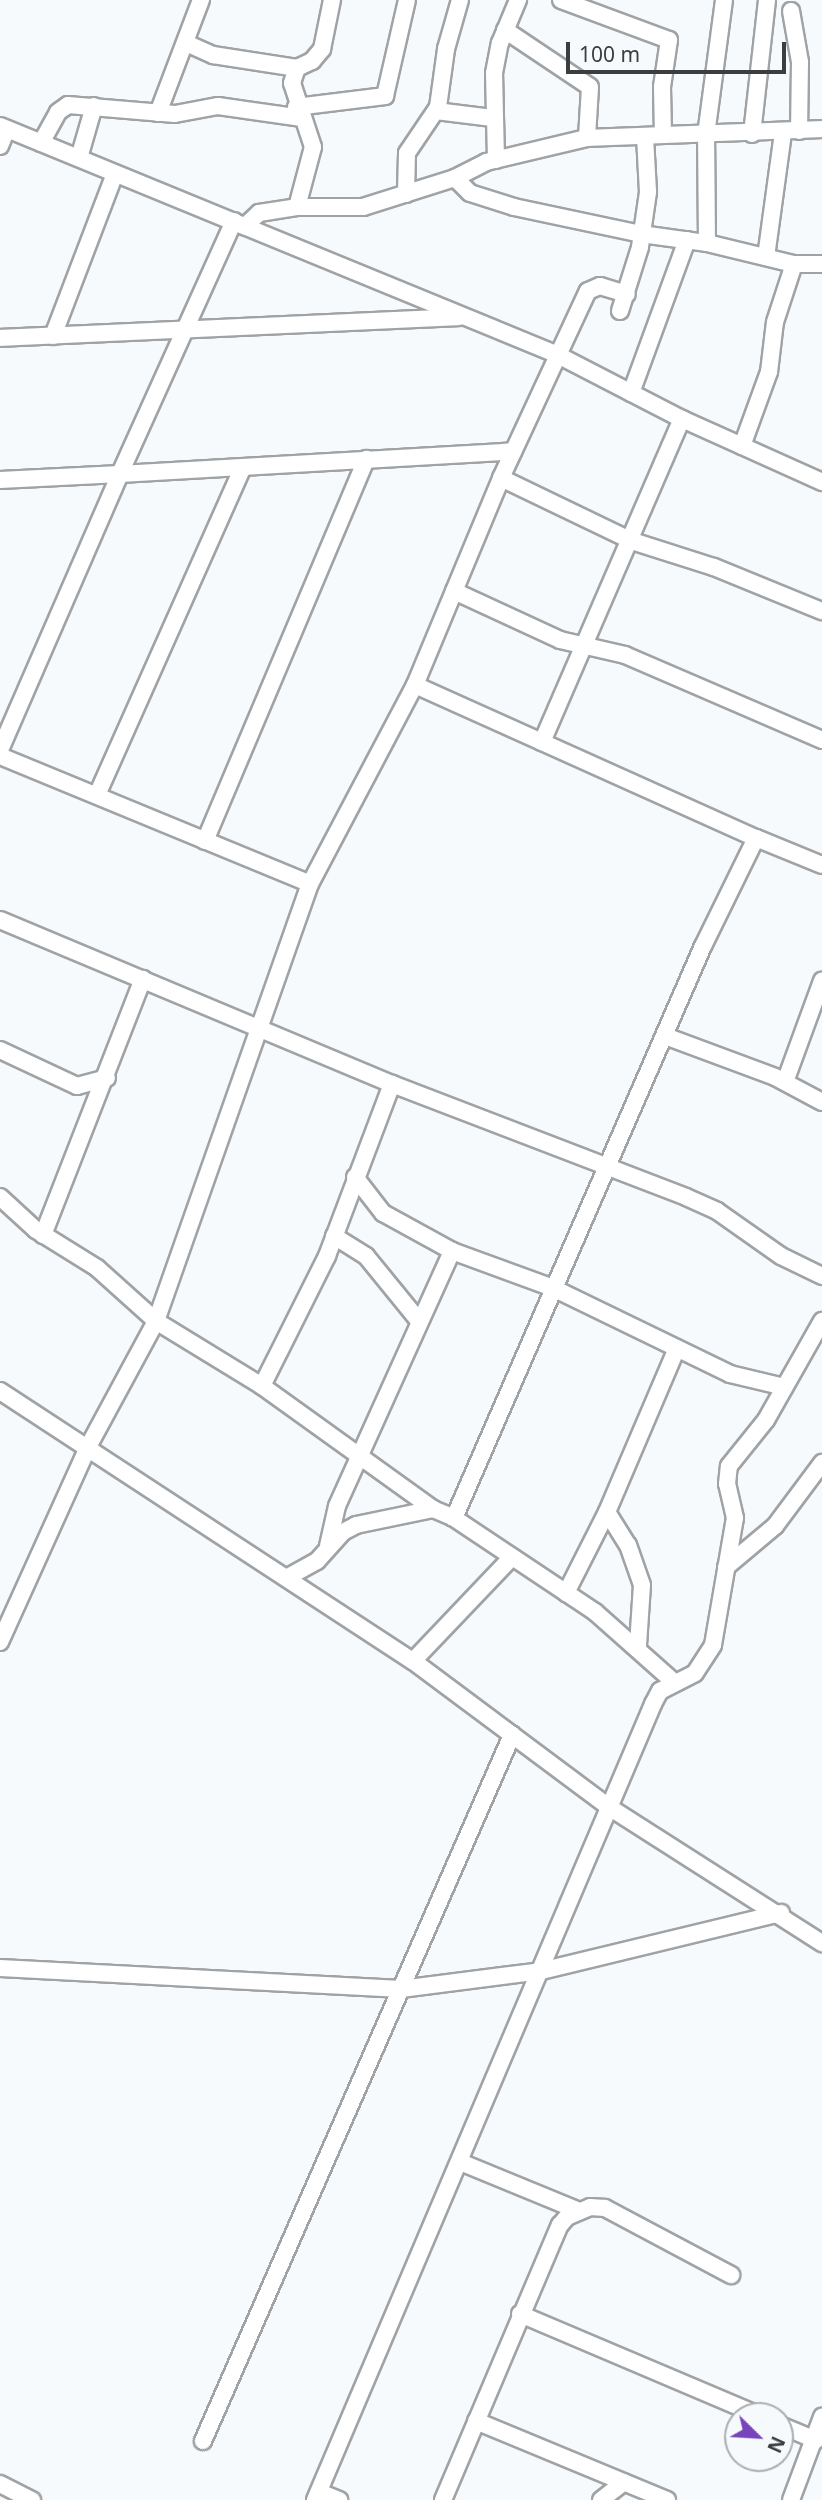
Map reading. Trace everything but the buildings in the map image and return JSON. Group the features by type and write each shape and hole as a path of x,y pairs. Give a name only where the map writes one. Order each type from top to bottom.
{"street":[{"path":"158,113 201,0"},
{"path":"186,43 213,55 297,68 312,61 322,49 332,0"},
{"path":"41,144 58,112 68,105 158,113 218,106 299,113 385,96 395,37 408,0"},
{"path":"406,194 409,147 436,111 446,49 460,0"},
{"path":"496,160 494,73 505,30 518,0"},
{"path":"561,0 669,40 662,86 663,134"},
{"path":"707,243 706,135 724,0"},
{"path":"751,134 767,0"},
{"path":"766,257 791,132 800,62 791,11"},
{"path":"505,30 590,87 587,138"},
{"path":"297,68 292,85 299,113 313,147 297,207"},
{"path":"79,159 94,106"},
{"path":"436,111 493,118"},
{"path":"0,146 3,128 556,355 682,419 822,482"},
{"path":"0,750 184,329 239,224 259,213 297,207 351,208 455,178 496,160 587,138 663,134 751,134 822,129"},
{"path":"620,311 627,294 648,192 645,136"},
{"path":"53,336 115,174"},
{"path":"455,178 470,193 514,207 641,234 707,243 793,264 822,264"},
{"path":"631,393 687,240"},
{"path":"742,446 769,372 775,322 793,264"},
{"path":"0,1642 88,1447 156,1321 310,884 415,685 501,478 556,355 588,291 600,286 627,294"},
{"path":"0,338 464,317"},
{"path":"542,742 583,645 632,541 682,419"},
{"path":"0,480 242,469 366,459 513,452"},
{"path":"205,841 366,459"},
{"path":"97,795 242,469"},
{"path":"501,478 632,541 714,567 822,611"},
{"path":"454,591 561,640 625,655 822,740"},
{"path":"415,685 822,865"},
{"path":"0,756 310,884"},
{"path":"454,1518 553,1287 757,838"},
{"path":"0,920 392,1084 717,1211 767,1248 822,1276"},
{"path":"43,1235 107,1078 143,979"},
{"path":"785,1082 822,981"},
{"path":"665,1036 785,1082 822,1102"},
{"path":"0,1050 77,1086 107,1078"},
{"path":"262,1385 334,1236 392,1084"},
{"path":"355,1177 383,1213 452,1251 553,1287 730,1374 784,1387"},
{"path":"0,1197 43,1235 97,1268 156,1321 262,1385 433,1509 454,1518 510,1559 566,1593 638,1646 675,1683"},
{"path":"334,1236 366,1255 419,1321"},
{"path":"328,1546 333,1515 362,1457 419,1321 452,1251"},
{"path":"338,2500 317,2496 658,1694 695,1673 713,1645 735,1518 727,1472 784,1387 822,1321"},
{"path":"566,1593 607,1512 677,1348"},
{"path":"0,1391 288,1577 413,1661 609,1807 781,1913 822,1943"},
{"path":"726,1567 775,1526 822,1463"},
{"path":"288,1577 317,1561 328,1546 356,1525 433,1509"},
{"path":"607,1512 628,1545 642,1585 638,1646"},
{"path":"413,1661 510,1559"},
{"path":"203,2441 512,1735"},
{"path":"0,1968 401,1989 541,1971 781,1913"},
{"path":"460,2162 577,2210 605,2208 731,2275"},
{"path":"443,2500 559,2225 577,2210"},
{"path":"520,2314 727,2402"},
{"path":"791,2500 816,2440 822,2417"},
{"path":"476,2421 667,2500"},
{"path":"794,2431 816,2440"},
{"path":"601,2500 624,2482"},
{"path":"0,2484 32,2500"}]}
